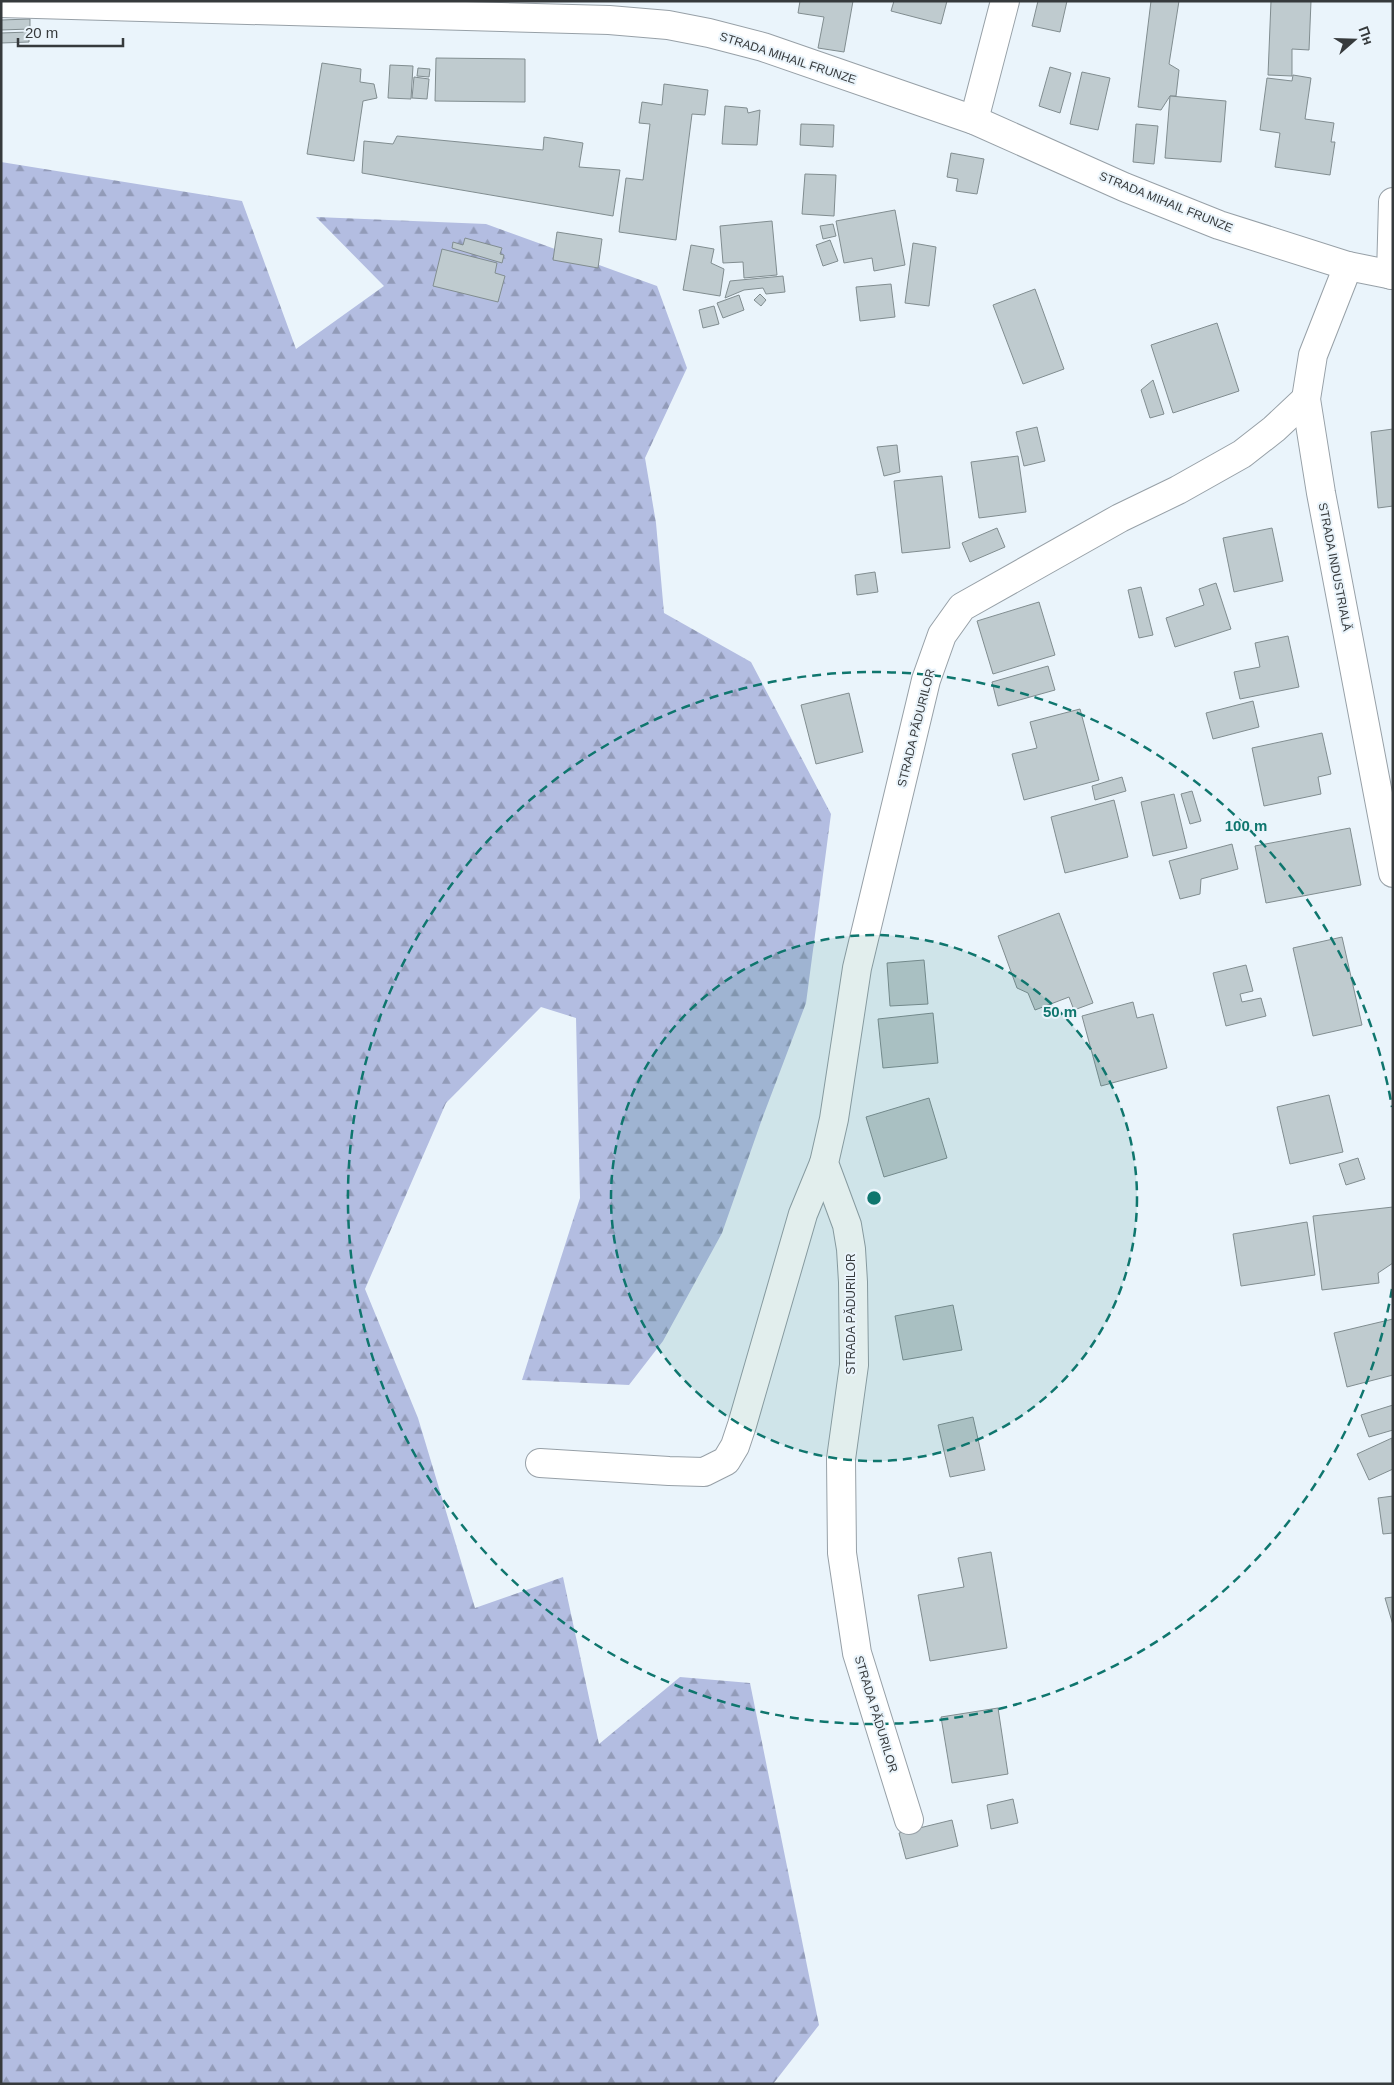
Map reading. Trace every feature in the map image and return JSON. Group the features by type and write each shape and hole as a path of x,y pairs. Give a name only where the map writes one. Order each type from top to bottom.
{"street":[{"path":"974,120 1005,1"},
{"name":"STRADA MIHAIL FRUNZE","path":"1,3 608,20 668,25 709,33 763,47 974,120 1124,187 1219,225 1348,266 1392,275 1393,202"},
{"name":"STRADA INDUSTRIALĂ","path":"1348,266 1314,355 1306,399 1321,493 1393,873"},
{"name":"STRADA PĂDURILOR","path":"540,1463 704,1472 726,1461 735,1446 803,1214 824,1163 834,1119 857,968 926,680 942,635 962,607 1120,518 1178,490 1242,454 1274,429 1306,399"},
{"name":"STRADA PĂDURILOR","path":"824,1163 847,1225 852,1266 854,1365 841,1459 842,1553 857,1653 910,1820"}],"green space":[{"path":"1,162 242,201 296,349 384,286 316,217 486,224 657,286 687,368 645,458 656,523 664,613 751,662 831,814 806,1003 762,1119 722,1233 663,1341 629,1385 522,1380 580,1198 576,1018 541,1007 446,1103 365,1289 418,1418 475,1608 563,1577 599,1744 680,1677 750,1683 819,2025 773,2084 1,2084"}],"building":[{"path":"800,1 853,1 844,52 818,48 824,17 798,13"},
{"path":"894,1 947,1 941,24 891,11"},
{"path":"1038,1 1067,1 1060,32 1032,26"},
{"path":"1151,1 1179,1 1169,64 1179,70 1176,96 1170,96 1161,110 1138,107"},
{"path":"1271,1 1311,1 1309,50 1292,49 1292,76 1268,75"},
{"path":"30,19 30,29 1,30 1,20"},
{"path":"29,32 29,42 1,43 1,33"},
{"path":"436,58 525,59 525,102 435,101"},
{"path":"322,63 361,69 360,82 374,84 377,98 363,101 354,161 307,154"},
{"path":"390,65 413,66 411,99 388,98"},
{"path":"1050,67 1071,73 1060,113 1039,106"},
{"path":"418,68 430,69 429,77 417,76"},
{"path":"1082,72 1110,78 1098,130 1070,124"},
{"path":"1293,75 1311,78 1305,119 1334,123 1331,142 1335,142 1330,175 1275,167 1280,133 1260,130 1267,78 1292,81"},
{"path":"414,77 429,79 427,99 412,98"},
{"path":"664,84 708,90 705,115 692,114 676,240 619,232 626,178 643,180 650,124 639,123 642,102 662,105"},
{"path":"1170,96 1226,101 1221,162 1165,158"},
{"path":"725,106 747,108 748,113 760,110 757,145 722,144"},
{"path":"801,124 834,125 833,147 800,145"},
{"path":"1136,124 1158,126 1154,164 1133,162"},
{"path":"397,136 543,150 544,137 583,143 579,167 620,170 613,216 362,173 364,141 393,144"},
{"path":"951,153 984,159 977,194 956,191 958,179 947,177"},
{"path":"805,174 836,175 834,216 802,214"},
{"path":"895,210 905,265 874,271 872,258 844,263 836,221"},
{"path":"772,221 777,275 744,278 743,262 723,263 720,226"},
{"path":"833,224 836,236 823,239 820,226"},
{"path":"557,232 602,239 598,268 553,260"},
{"path":"465,238 502,248 500,254 504,255 502,263 452,248 453,242 463,245"},
{"path":"830,240 838,261 823,266 816,245"},
{"path":"913,243 936,247 929,306 905,303"},
{"path":"691,245 714,249 711,263 724,269 720,296 683,290"},
{"path":"442,249 497,263 495,273 505,276 498,302 433,286"},
{"path":"783,276 785,292 766,294 763,288 744,290 725,298 730,281"},
{"path":"891,284 895,317 860,321 856,287"},
{"path":"1035,289 1064,369 1023,384 993,305"},
{"path":"760,294 766,300 761,306 754,300"},
{"path":"739,295 744,310 723,318 717,303"},
{"path":"714,306 719,324 703,328 699,310"},
{"path":"1217,323 1239,391 1173,413 1151,345"},
{"path":"1153,380 1164,414 1150,418 1141,390"},
{"path":"1037,427 1045,461 1024,466 1016,432"},
{"path":"1393,429 1393,506 1378,508 1371,432"},
{"path":"897,445 900,472 884,476 877,447"},
{"path":"1018,456 1026,512 979,518 971,462"},
{"path":"942,476 950,548 902,553 894,481"},
{"path":"997,528 1005,547 970,562 962,543"},
{"path":"1272,528 1283,581 1234,592 1223,538"},
{"path":"875,572 878,592 857,595 855,575"},
{"path":"1216,583 1231,629 1175,647 1166,618 1204,605 1199,589"},
{"path":"1141,587 1153,635 1139,638 1128,590"},
{"path":"1039,602 1055,655 993,674 977,621"},
{"path":"1288,636 1299,687 1240,699 1234,672 1260,667 1255,643"},
{"path":"1048,666 1055,690 998,706 992,682"},
{"path":"849,693 863,752 816,764 801,705"},
{"path":"1253,701 1259,727 1213,739 1206,713"},
{"path":"1080,709 1099,780 1024,800 1012,754 1037,748 1030,722"},
{"path":"1322,733 1331,774 1318,777 1321,794 1264,806 1252,748"},
{"path":"1122,777 1126,791 1095,800 1092,786"},
{"path":"1192,791 1201,821 1190,824 1181,794"},
{"path":"1174,794 1187,848 1153,856 1141,802"},
{"path":"1114,800 1128,857 1065,873 1051,817"},
{"path":"1350,828 1361,885 1266,903 1255,846"},
{"path":"1232,844 1238,869 1201,879 1200,894 1180,899 1169,861"},
{"path":"1059,913 1093,1003 1074,1010 1069,997 1035,1010 1028,993 1017,988 998,936"},
{"path":"1342,937 1362,1025 1313,1036 1293,948"},
{"path":"924,960 928,1004 890,1006 887,963"},
{"path":"1246,965 1253,991 1240,994 1242,1002 1261,998 1266,1016 1226,1026 1213,973"},
{"path":"1133,1002 1137,1018 1153,1014 1167,1068 1101,1086 1082,1016"},
{"path":"933,1013 938,1063 883,1068 878,1019"},
{"path":"1329,1095 1343,1152 1290,1164 1277,1107"},
{"path":"929,1098 947,1158 884,1177 866,1117"},
{"path":"1358,1158 1365,1179 1346,1185 1339,1164"},
{"path":"1393,1207 1393,1263 1378,1273 1379,1283 1322,1290 1313,1216"},
{"path":"1307,1222 1315,1275 1241,1286 1233,1234"},
{"path":"953,1305 962,1350 903,1360 895,1316"},
{"path":"1393,1319 1393,1375 1347,1387 1334,1333"},
{"path":"1393,1405 1393,1430 1369,1437 1361,1415"},
{"path":"973,1417 985,1470 950,1477 938,1425"},
{"path":"1392,1438 1393,1469 1369,1480 1357,1454"},
{"path":"1393,1496 1393,1533 1383,1534 1378,1498"},
{"path":"991,1552 1007,1648 930,1661 918,1595 964,1587 958,1558"},
{"path":"1393,1597 1393,1625 1385,1598"},
{"path":"998,1708 1008,1774 952,1783 941,1717"},
{"path":"1013,1799 1018,1823 991,1829 987,1805"},
{"path":"952,1820 958,1846 906,1859 899,1833"}]}
